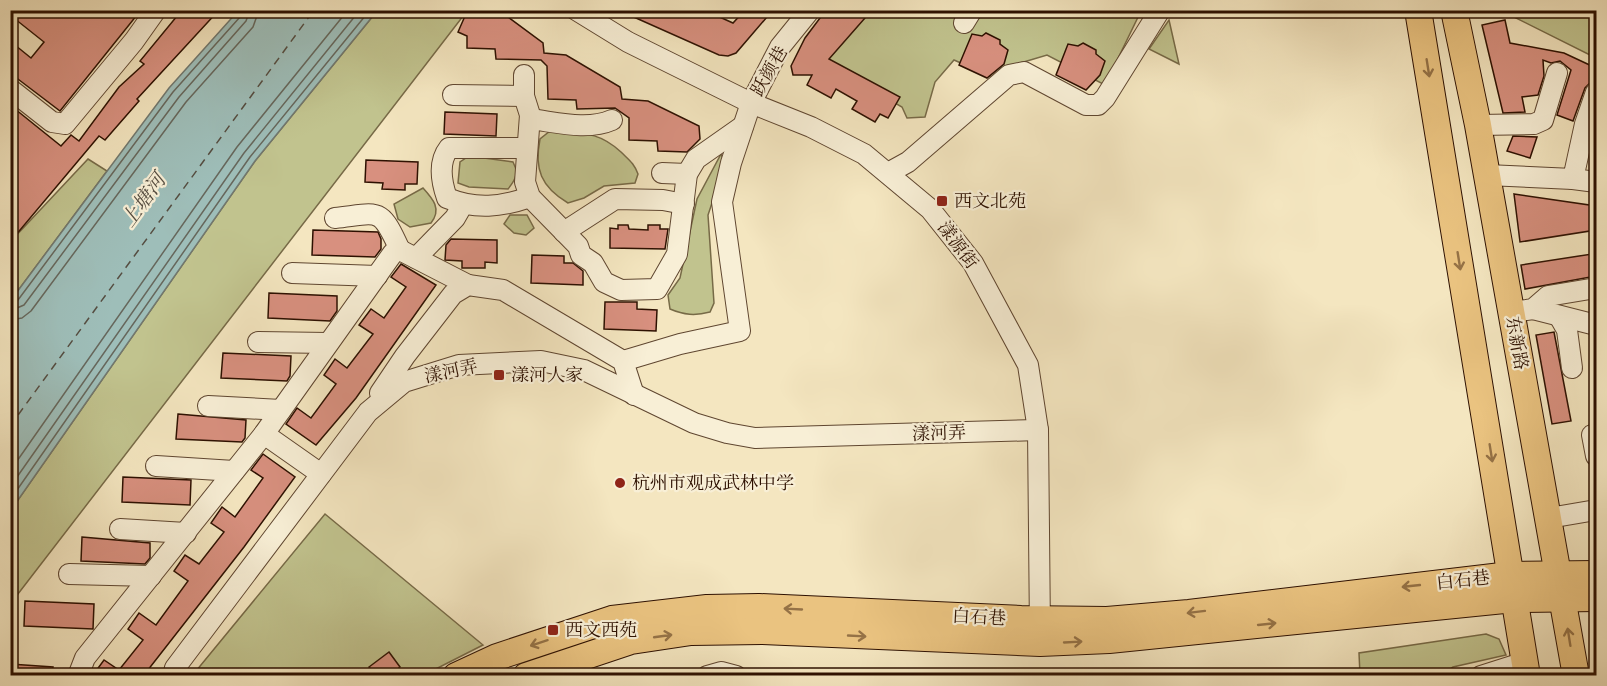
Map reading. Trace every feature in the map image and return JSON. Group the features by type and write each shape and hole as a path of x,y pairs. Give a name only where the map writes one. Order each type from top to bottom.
{"main road":[{"path":"1418,10 1512,587 1518,670"},
{"name":"东新路","path":"1454,10 1487,175 1522,310 1549,518 1576,675"},
{"path":"1561,587 1596,574"},
{"name":"白石巷","path":"526,675 631,641 691,632 1040,632 1107,620 1512,587 1561,587"},
{"path":"1561,587 1596,598"},
{"name":"白石巷","path":"456,675 497,657 612,620 675,611 759,607 1040,632"}],"street":[{"name":"漾源街","path":"576,10 628,42 751,103 821,132 864,154 930,209 973,263 993,296 1028,365 1038,430 1040,632"},
{"name":"跃颜巷","path":"623,361 680,344 740,331 722,202 751,103 780,47 810,10"},
{"path":"888,172 908,162 1009,75 1024,72 1086,105 1098,105 1105,98 1160,10"},
{"path":"10,89 52,122 65,124 151,13"},
{"path":"1478,125 1534,124 1543,120 1557,74"},
{"path":"524,75 524,96 529,104 530,119 525,182 530,197 578,246 581,255 593,264 604,282 621,290 657,288 677,254 687,174 696,159 743,126"},
{"path":"1573,179 1585,124 1596,92"},
{"path":"453,95 524,96"},
{"path":"530,119 587,126 601,125 612,120"},
{"path":"526,148 449,147 442,157 443,185 447,198 463,204 504,206 530,197"},
{"path":"662,173 687,174"},
{"path":"1487,175 1596,182"},
{"path":"564,232 615,199 663,200 684,204"},
{"path":"408,254 455,218 463,204"},
{"path":"335,218 373,214 382,216 408,254"},
{"path":"78,675 85,658 264,434 393,253 408,254 468,285 503,290 623,361 634,395"},
{"path":"292,273 377,276"},
{"path":"368,412 405,356 453,294 468,285"},
{"path":"1522,310 1548,296 1596,288"},
{"path":"1522,310 1596,325"},
{"path":"1559,316 1566,330 1572,368"},
{"path":"258,342 328,343"},
{"name":"漾河弄","path":"173,675 175,668 368,412 404,382 459,365 541,361 584,370 694,423 755,438 1038,430"},
{"path":"208,406 281,410"},
{"path":"264,434 321,474"},
{"path":"1596,434 1592,435 1596,456"},
{"path":"156,466 234,471"},
{"path":"1549,518 1596,510"},
{"path":"120,529 186,533"},
{"path":"69,574 151,576"},
{"path":"1481,675 1518,670"},
{"path":"707,675 721,672 736,675"}],"green space":[{"path":"1590,10 1596,14 1596,58 1502,11"},
{"path":"377,11 467,11 11,603 11,510 255,161"},
{"path":"862,11 1141,11 1105,85 1047,55 1017,64 997,79 954,60 935,82 925,117 907,118 902,107 819,59"},
{"path":"1169,20 1179,64 1149,49"},
{"path":"550,131 588,134 604,140 633,164 638,174 635,183 604,186 584,198 568,203 546,184 539,168 540,139"},
{"path":"721,154 725,164 708,215 714,303 710,312 680,313 670,309 668,295 680,278 697,199"},
{"path":"469,156 513,162 516,176 513,182 508,189 469,187 458,183 460,162"},
{"path":"88,159 107,171 11,300 11,241"},
{"path":"423,188 435,204 436,213 431,223 410,227 398,219 394,204"},
{"path":"510,215 527,215 534,228 526,235 514,233 504,224"},
{"path":"325,514 483,645 424,675 196,676 196,671"},
{"path":"1486,634 1499,639 1506,655 1453,667 1441,675 1360,675 1359,653"}],"water":[{"name":"上塘河","path":"238,11 377,11 255,161 11,510 11,300 169,88"}],"building":[{"path":"10,10 141,10 60,111 10,73 10,41 31,58 44,42 10,15"},
{"path":"182,10 219,10 137,99 139,101 105,140 99,136 10,242 10,105 61,146 71,135 79,141 119,87 144,64 140,61"},
{"path":"618,10 704,10 733,23 745,10 773,10 736,53 728,56 719,55"},
{"path":"826,10 872,10 829,59 900,97 888,118 880,114 875,122 852,109 857,101 836,89 831,98 807,85 812,75 793,75 791,66 805,38"},
{"path":"465,16 508,17 543,43 544,53 566,55 620,87 622,99 648,101 699,126 700,139 687,152 658,151 657,141 629,140 629,118 615,108 577,109 576,100 548,99 547,66 541,60 496,59 495,49 467,48 467,36 458,32"},
{"path":"1505,20 1510,43 1564,53 1596,68 1592,81 1585,88 1573,121 1557,115 1571,70 1560,61 1551,63 1543,60 1544,76 1538,95 1522,97 1525,112 1503,113 1482,25"},
{"path":"986,33 1000,40 1000,44 1008,50 1004,64 987,78 959,65 972,34 982,36"},
{"path":"1083,43 1096,50 1096,54 1105,61 1100,75 1086,90 1056,75 1068,44 1078,46"},
{"path":"445,112 497,114 496,136 444,134"},
{"path":"1513,136 1537,137 1530,158 1507,151"},
{"path":"366,160 418,162 417,184 405,184 405,190 382,189 383,183 365,182"},
{"path":"1514,194 1596,206 1596,230 1520,242"},
{"path":"618,225 628,225 629,229 648,230 648,225 660,225 660,229 668,229 665,249 610,248 610,228 618,229"},
{"path":"313,230 378,232 381,249 375,257 312,255"},
{"path":"451,239 497,240 497,263 485,262 485,268 462,268 462,261 445,260 446,245"},
{"path":"1592,254 1596,276 1525,289 1521,265"},
{"path":"532,255 564,256 564,263 573,263 583,271 583,285 531,283"},
{"path":"401,264 436,285 356,398 316,445 286,424 297,408 311,418 336,384 324,375 335,359 347,368 373,334 359,325 371,309 384,318 406,287 391,277"},
{"path":"269,293 337,296 337,311 330,321 268,318"},
{"path":"605,302 637,302 637,309 657,310 656,331 604,329"},
{"path":"1554,332 1571,421 1552,424 1536,335"},
{"path":"223,353 291,356 290,376 287,381 221,378"},
{"path":"178,414 246,420 245,438 242,442 176,439"},
{"path":"263,454 295,477 244,547 144,675 93,675 104,660 119,670 143,640 128,629 139,613 156,625 188,581 174,571 185,555 199,564 224,532 211,523 222,507 235,517 263,478 251,470"},
{"path":"123,477 191,480 190,505 122,502"},
{"path":"82,537 150,543 150,558 145,564 81,561"},
{"path":"25,601 94,604 93,629 24,626"},
{"path":"389,652 400,667 391,675 376,675 369,667"},
{"path":"10,664 53,667 52,675 10,675"}],"ferry route":[{"path":"10,426 314,10"}],"place":[{"name":"西文北苑","path":"942,201"},
{"name":"漾河人家","path":"499,375"},
{"name":"杭州市观成武林中学","path":"620,483"},
{"name":"西文西苑","path":"553,630"}]}
